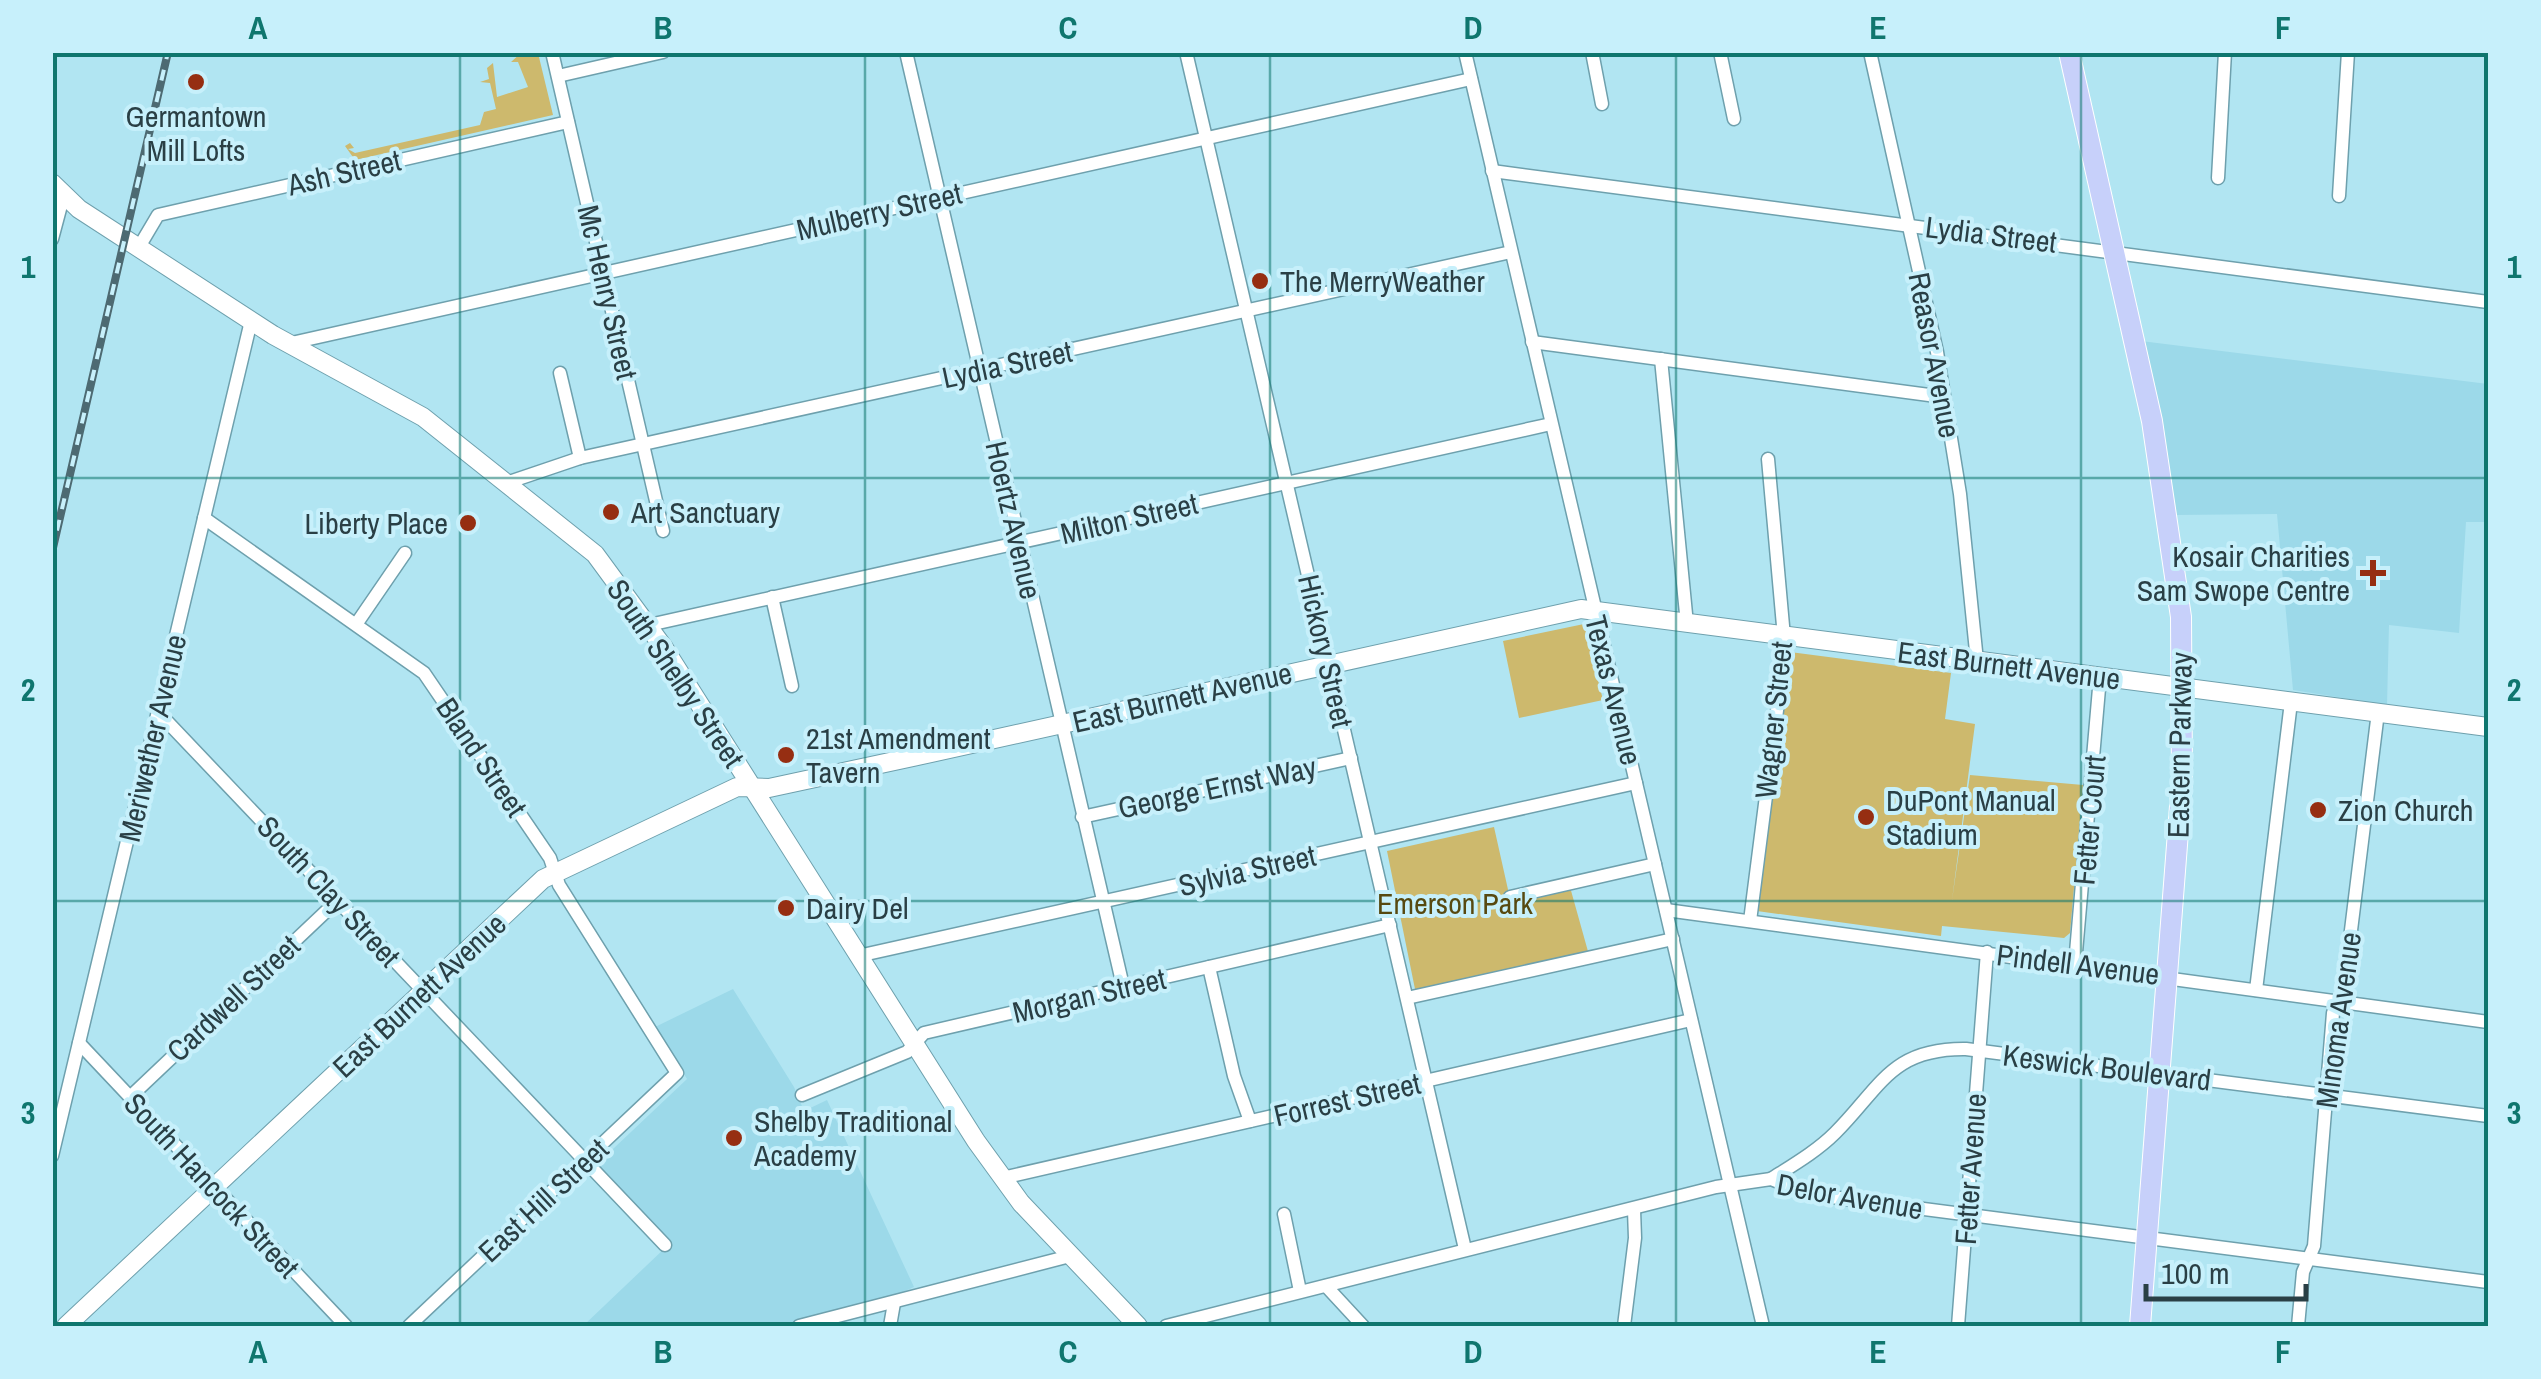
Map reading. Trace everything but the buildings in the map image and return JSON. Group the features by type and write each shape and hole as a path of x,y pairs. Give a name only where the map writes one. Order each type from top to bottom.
{"main road":[{"name":"Eastern Parkway","path":"2069,52 2165,493 2181,617 2182,780 2140,1326"}],"street":[{"name":"Mc Henry Street","path":"552,52 663,531"},
{"path":"558,76 664,52"},
{"name":"Hoertz Avenue","path":"906,52 1123,986"},
{"name":"Hickory Street","path":"1186,52 1466,1250"},
{"name":"Texas Avenue","path":"1465,52 1762,1326"},
{"path":"1592,52 1602,104"},
{"path":"1720,52 1734,119"},
{"name":"Reasor Avenue","path":"1870,52 1944,397 1960,494 1977,661"},
{"path":"2218,178 2226,52"},
{"path":"2339,196 2348,52"},
{"name":"Mulberry Street","path":"287,344 1471,79"},
{"name":"Ash Street","path":"139,248 151,222 165,212 568,122"},
{"name":"Lydia Street","path":"1492,171 2488,302"},
{"path":"52,239 58,189"},
{"name":"South Shelby Street","path":"58,189 139,248 287,344 423,417 595,554 649,625 910,1043 1002,1178 1138,1326"},
{"name":"Lydia Street","path":"506,482 580,458 1511,252"},
{"name":"Meriwether Avenue","path":"52,1156 251,321"},
{"path":"1532,342 1944,397"},
{"path":"1661,360 1687,624"},
{"path":"560,373 580,458"},
{"name":"Milton Street","path":"649,625 1551,424"},
{"name":"Wagner Street","path":"1750,921 1783,636 1768,459"},
{"name":"Bland Street","path":"204,518 424,672 550,858 677,1073"},
{"path":"357,623 405,553"},
{"path":"772,597 792,686"},
{"name":"East Burnett Avenue","path":"66,1326 555,872 737,787 769,788 1548,616 1595,612 2488,727"},
{"name":"Fetter Court","path":"2076,964 2100,677"},
{"path":"2256,990 2291,702"},
{"name":"South Clay Street","path":"158,712 664,1246"},
{"name":"Minoma Avenue","path":"2298,1326 2303,1272 2314,1246 2333,1013 2343,995 2378,712"},
{"name":"George Ernst Way","path":"1082,817 1350,758"},
{"name":"Sylvia Street","path":"858,956 1636,783"},
{"path":"1510,897 1655,864"},
{"name":"Cardwell Street","path":"130,1097 337,901"},
{"name":"Pindell Avenue","path":"1666,910 2167,975 2338,1004 2488,1022"},
{"name":"Morgan Street","path":"802,1095 907,1052 910,1043 924,1033 1390,925"},
{"path":"1407,998 1672,939"},
{"name":"Fetter Avenue","path":"1958,1326 1987,952"},
{"path":"1209,967 1234,1076 1250,1121"},
{"name":"Forrest Street","path":"1002,1178 1691,1020"},
{"name":"South Hancock Street","path":"79,1043 346,1326"},
{"name":"Keswick Boulevard","path":"1771,1180 1832,1136 1879,1080 1899,1064 1938,1050 1979,1051 2488,1116"},
{"name":"East Hill Street","path":"408,1326 677,1073"},
{"name":"Delor Avenue","path":"1166,1326 1466,1250 1771,1180 1808,1194 2488,1282"},
{"path":"1624,1326 1635,1238 1634,1210"},
{"path":"1284,1214 1300,1291"},
{"path":"800,1326 1070,1256"},
{"path":"1326,1286 1363,1326"},
{"path":"890,1326 894,1303"}],"shaded area":[{"name":"Kosair Charities Sam Swope Centre","path":"2141,341 2488,384 2488,522 2466,522 2459,633 2389,625 2387,705 2293,690 2277,514 2176,515"},
{"name":"Shelby Traditional Academy","path":"733,989 794,1087 804,1111 827,1100 914,1287 887,1299 780,1326 583,1326 666,1247 595,1166 687,1079 655,1027"}],"green space":[{"path":"521,53 538,53 553,115 355,160 345,146 350,143 354,148 348,149 355,153 480,125 484,112 496,109 490,83 480,82 489,79 487,68 493,63 497,97 528,87 518,62 511,62"},
{"path":"1584,624 1603,700 1519,718 1503,641"},
{"name":"DuPont Manual Stadium","path":"1790,652 1951,673 1945,719 1975,724 1952,900 1970,775 2083,785 2070,933 2064,938 1942,926 1941,936 1757,911"},
{"name":"Emerson Park","path":"1494,827 1511,903 1570,887 1589,955 1416,994 1387,851"}],"railway":[{"path":"52,552 168,52"}],"place":[{"name":"Germantown Mill Lofts","path":"196,82"},
{"name":"The MerryWeather","path":"1260,281"},
{"name":"Art Sanctuary","path":"611,512"},
{"name":"Liberty Place","path":"468,523"},
{"name":"Kosair Charities Sam Swope Centre","path":"2373,573"},
{"name":"21st Amendment Tavern","path":"786,755"},
{"name":"Zion Church","path":"2318,810"},
{"name":"DuPont Manual Stadium","path":"1866,817"},
{"name":"Dairy Del","path":"786,908"},
{"name":"Shelby Traditional Academy","path":"734,1138"}]}
